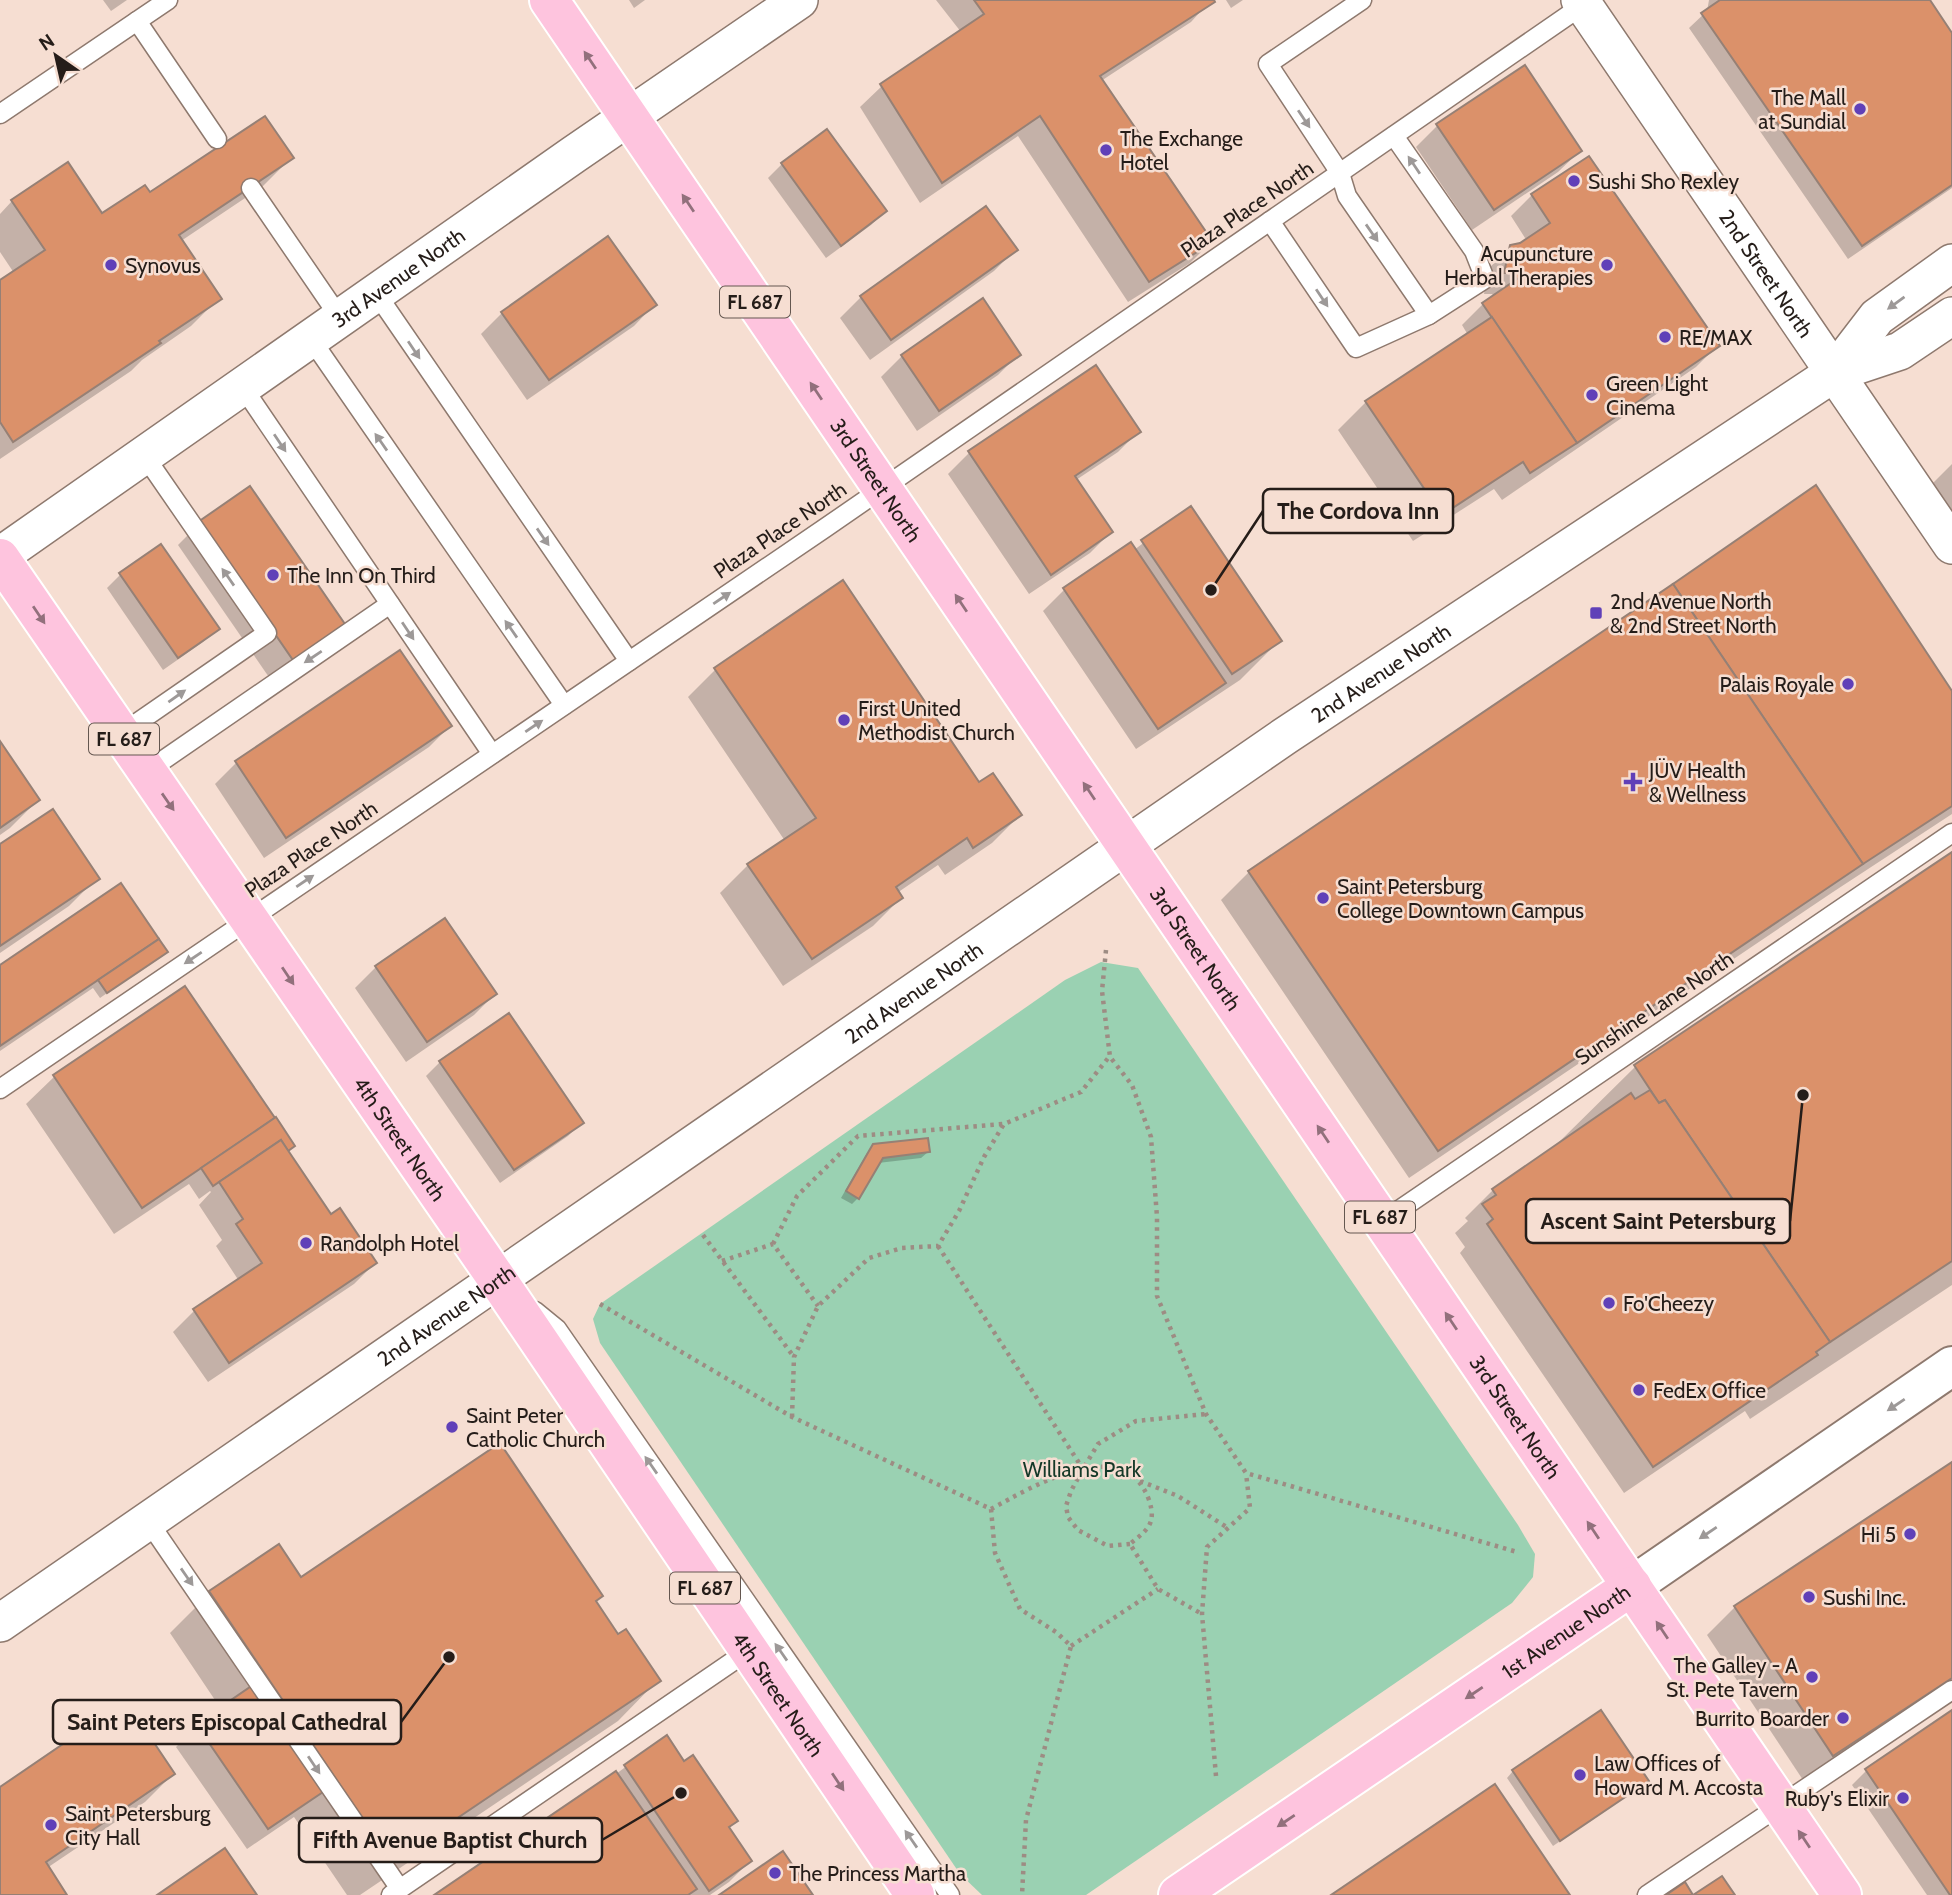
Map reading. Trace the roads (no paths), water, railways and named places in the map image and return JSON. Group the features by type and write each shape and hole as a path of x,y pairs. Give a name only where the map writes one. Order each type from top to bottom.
{"main road":[{"name":"3rd Street North","path":"549,0 1842,1895"},
{"name":"4th Street North","path":"0,557 497,1279 915,1895"},
{"name":"1st Avenue North","path":"1178,1895 1632,1586"}],"street":[{"name":"3rd Avenue North","path":"0,557 799,0"},
{"name":"2nd Street North","path":"1582,3 1952,545"},
{"name":"2nd Avenue North","path":"1834,373 1877,317 1952,263"},
{"name":"2nd Avenue North","path":"0,1623 1297,729 1834,373 1900,351 1952,316"},
{"name":"1st Avenue North","path":"1632,1586 1952,1366"}],"lane":[{"path":"0,114 168,0"},
{"path":"1362,0 1268,64 1340,173 1347,196 1429,315"},
{"name":"Plaza Place North","path":"0,1089 882,488 1394,136 1582,3"},
{"path":"137,21 217,139"},
{"path":"1270,221 1356,348 1429,315 1485,279 1474,251 1394,136"},
{"path":"251,188 325,328 564,705"},
{"path":"376,293 629,661"},
{"path":"242,386 492,754"},
{"path":"121,734 267,633 144,455"},
{"path":"146,772 390,604"},
{"name":"Sunshine Lane North","path":"1383,1221 1952,833"},
{"path":"497,1279 556,1329 950,1895"},
{"path":"148,1521 395,1892 748,1651"},
{"path":"1647,1895 1952,1690"}],"place":[{"name":"The Mall at Sundial","path":"1860,109"},
{"name":"The Exchange Hotel","path":"1106,150"},
{"name":"Sushi Sho Rexley","path":"1574,181"},
{"name":"Synovus","path":"111,265"},
{"name":"Acupuncture Herbal Therapies","path":"1607,265"},
{"name":"RE/MAX","path":"1665,337"},
{"name":"Green Light Cinema","path":"1592,395"},
{"name":"The Inn On Third","path":"273,575"},
{"name":"The Cordova Inn","path":"1211,590"},
{"name":"2nd Avenue North & 2nd Street North","path":"1596,613"},
{"name":"Palais Royale","path":"1848,684"},
{"name":"First United Methodist Church","path":"844,720"},
{"name":"JÜV Health & Wellness","path":"1633,782"},
{"name":"Saint Petersburg College Downtown Campus","path":"1323,898"},
{"name":"Ascent Saint Petersburg","path":"1803,1095"},
{"name":"Randolph Hotel","path":"306,1243"},
{"name":"Fo'Cheezy","path":"1609,1303"},
{"name":"FedEx Office","path":"1639,1390"},
{"name":"Saint Peter Catholic Church","path":"452,1427"},
{"name":"Hi 5","path":"1910,1534"},
{"name":"Sushi Inc.","path":"1809,1597"},
{"name":"Saint Peters Episcopal Cathedral","path":"449,1657"},
{"name":"The Galley - A St. Pete Tavern","path":"1812,1677"},
{"name":"Burrito Boarder","path":"1843,1718"},
{"name":"Law Offices of Howard M. Accosta","path":"1580,1775"},
{"name":"Fifth Avenue Baptist Church","path":"681,1793"},
{"name":"Ruby's Elixir","path":"1903,1798"},
{"name":"Saint Petersburg City Hall","path":"51,1825"},
{"name":"The Princess Martha","path":"775,1873"}],"park label":[{"name":"Williams Park","path":"1082,1469"}]}
